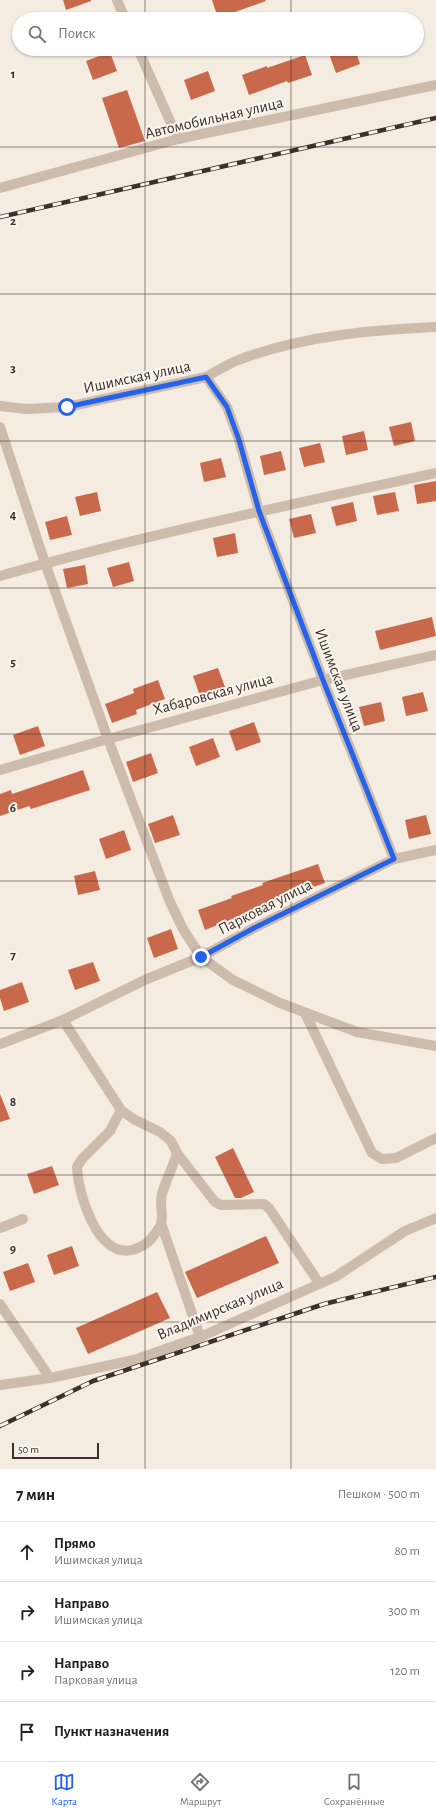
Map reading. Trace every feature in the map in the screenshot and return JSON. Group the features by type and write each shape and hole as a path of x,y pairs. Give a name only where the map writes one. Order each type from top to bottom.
{"street":[{"path":"117,0 122,12"},
{"path":"141,56 178,139"},
{"name":"Автомобильная улица","path":"0,188 178,139 436,85"},
{"path":"206,377 239,359 280,346 382,329 436,326"},
{"name":"Ишимская улица","path":"0,406 26,409 67,407 206,377 227,407 239,440 259,511 323,680 394,859"},
{"path":"0,427 45,563 108,738 170,902 183,929 201,957 233,980 280,1003 357,1032 436,1046"},
{"path":"0,576 45,563 259,511 436,473"},
{"name":"Хабаровская улица","path":"0,770 108,738 323,680 436,655"},
{"name":"Парковая улица","path":"0,1044 63,1020 147,979 201,957 254,928 394,859 436,850"},
{"path":"305,1012 372,1153 382,1159 396,1158 436,1138"},
{"path":"63,1020 121,1110 135,1120 160,1132 171,1141 177,1154 215,1202 220,1205 264,1204 269,1208 319,1283"},
{"path":"121,1110 110,1131 82,1159 77,1167 86,1207 95,1226 107,1244 114,1249 124,1251 144,1245 150,1241 161,1223"},
{"path":"177,1154 173,1169 161,1194 161,1223 200,1337"},
{"name":"Владимирская улица","path":"0,1385 50,1378 134,1360 200,1337 335,1277 405,1231 436,1218"},
{"path":"0,1228 23,1219"},
{"path":"0,1304 50,1378"}],"building":[{"path":"63,0 91,0 91,1 66,10"},
{"path":"212,0 266,1 235,12 216,12"},
{"path":"99,56 111,56 117,71 93,80 86,61"},
{"path":"305,56 312,75 288,83 287,81 249,95 242,75 267,66 267,68"},
{"path":"330,56 357,56 360,64 336,73"},
{"path":"208,71 215,91 191,100 184,80"},
{"path":"127,90 145,141 119,148 102,98"},
{"path":"411,422 415,441 394,446 389,427"},
{"path":"364,431 368,450 346,455 342,436"},
{"path":"320,443 325,462 304,467 299,448"},
{"path":"281,451 286,470 264,475 260,456"},
{"path":"221,458 226,477 204,482 200,463"},
{"path":"436,481 436,501 417,504 414,485"},
{"path":"97,492 101,511 80,516 75,497"},
{"path":"395,492 399,511 377,515 373,496"},
{"path":"353,502 357,521 336,526 331,507"},
{"path":"311,514 316,533 294,538 289,519"},
{"path":"67,516 72,535 50,540 45,522"},
{"path":"235,533 238,553 217,557 213,538"},
{"path":"129,562 134,581 113,587 107,568"},
{"path":"85,565 88,584 67,588 63,569"},
{"path":"432,617 436,636 380,650 375,631"},
{"path":"218,668 225,687 200,696 193,676"},
{"path":"158,680 165,699 136,710 137,714 112,723 105,704 134,693 133,689"},
{"path":"423,692 428,711 406,716 402,697"},
{"path":"381,702 385,721 364,726 359,707"},
{"path":"254,722 261,742 236,751 229,731"},
{"path":"38,726 45,746 20,755 13,735"},
{"path":"213,738 220,757 196,766 189,747"},
{"path":"151,753 158,773 133,782 126,762"},
{"path":"83,770 90,790 31,809 29,806 0,816 0,794 11,790 12,794"},
{"path":"173,815 180,835 155,843 148,824"},
{"path":"426,815 431,834 409,839 405,820"},
{"path":"124,830 131,850 106,859 99,839"},
{"path":"318,864 325,883 262,905 263,907 205,930 198,910 232,898 231,896 263,885 262,883"},
{"path":"95,871 100,890 78,895 74,876"},
{"path":"171,929 178,949 154,958 147,938"},
{"path":"93,962 100,981 75,990 68,970"},
{"path":"22,982 29,1002 4,1011 0,998 0,990"},
{"path":"0,1094 10,1119 0,1122"},
{"path":"233,1148 254,1192 241,1198 235,1198 215,1157"},
{"path":"52,1166 59,1185 34,1194 27,1174"},
{"path":"266,1236 279,1263 197,1298 185,1272"},
{"path":"72,1246 79,1266 54,1275 47,1255"},
{"path":"28,1263 35,1282 10,1291 3,1272"},
{"path":"157,1292 170,1318 88,1354 76,1328"}],"railway":[{"path":"0,217 436,118"},
{"path":"0,1426 93,1381 324,1304 436,1277"}],"route":[{"path":"67,407 206,377 227,407 239,440 259,511 323,680 394,859 254,928 201,957"}]}
